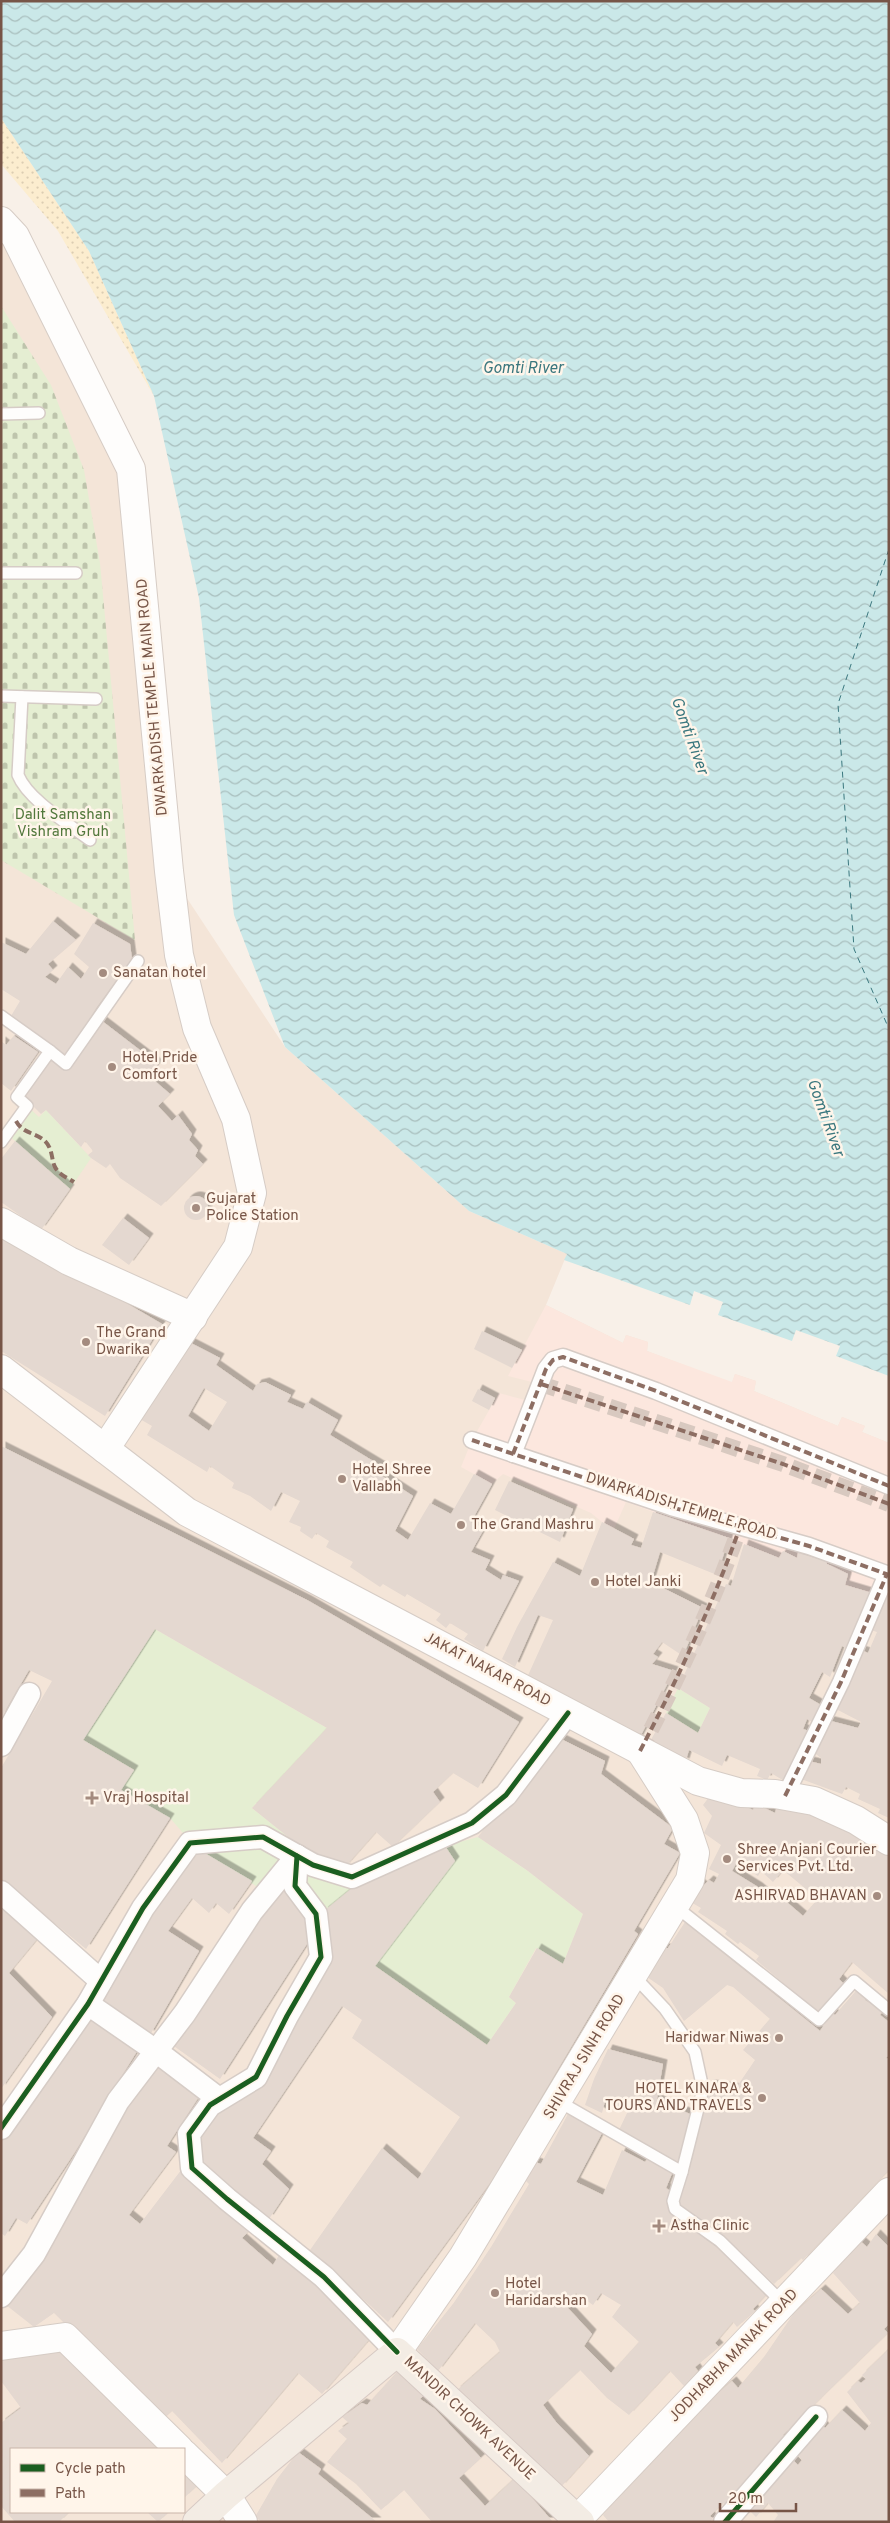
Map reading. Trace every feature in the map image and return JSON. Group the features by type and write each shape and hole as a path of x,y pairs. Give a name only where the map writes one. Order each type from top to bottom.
{"main road":[{"name":"DWARKADISH TEMPLE MAIN ROAD","path":"1,221 15,236 131,469 168,862 179,954 197,1028 236,1119 252,1193 238,1247 193,1317"},
{"path":"1,1222 69,1261 193,1317 106,1449"},
{"name":"JAKAT NAKAR ROAD","path":"1,1369 188,1512 698,1781 741,1793 785,1796 814,1801 856,1820 889,1841"},
{"name":"SHIVRAJ SINH ROAD","path":"396,2352 463,2257 690,1880 695,1853 684,1820 640,1751"},
{"name":"JODHABHA MANAK ROAD","path":"579,2520 889,2192"},
{"path":"1,2346 65,2337 178,2448"},
{"name":"MANDIR CHOWK AVENUE","path":"197,2522 226,2495 396,2352 579,2520"},
{"path":"185,2455 226,2495 243,2522"}],"street":[{"path":"513,1454 546,1369 554,1360 563,1357 656,1391 889,1486"},
{"name":"DWARKADISH TEMPLE ROAD","path":"472,1440 670,1507 810,1546 888,1574"},
{"path":"785,1796 841,1682 888,1574"},
{"path":"1,1745 30,1694"},
{"path":"1,2128 88,2004 143,1908 190,1843 263,1837 313,1865 352,1878 472,1823 506,1795 568,1713"},
{"path":"1,2296 34,2254 118,2101 184,2013 252,1911 297,1856"},
{"path":"297,1856 295,1886 316,1914 321,1957 287,2016 256,2077 210,2105 189,2134 192,2168 227,2199 324,2277 396,2352"},
{"path":"1,1892 101,1981"},
{"path":"88,2004 156,2051 219,2099"},
{"path":"725,2522 816,2417"}],"lane":[{"path":"1,414 39,413"},
{"path":"1,573 76,573"},
{"path":"1,696 96,699"},
{"path":"22,697 18,775 22,783 39,801 90,840"},
{"path":"1,1016 66,1064 138,961"},
{"path":"1,1142 27,1106 17,1097 50,1051"},
{"path":"675,1906 819,2020 854,1981 889,2010"},
{"path":"633,1975 665,2009 695,2052 703,2089 673,2201 676,2209 720,2241 784,2303"},
{"path":"558,2101 682,2172"}],"shaded area":[{"path":"1,205 131,469 169,871 285,1047 469,1211 567,1254 546,1305 623,1343 626,1335 648,1342 647,1351 732,1383 735,1374 756,1381 754,1391 838,1426 842,1417 865,1426 862,1432 889,1443 889,2522 1,2522"},
{"path":"546,1305 623,1343 626,1335 648,1342 647,1351 732,1382 735,1374 756,1381 754,1391 838,1426 842,1417 865,1426 862,1432 889,1443 889,1587 883,1598 845,1585 848,1574 798,1553 797,1558 783,1551 779,1558 626,1502 614,1529 591,1513 503,1474 492,1484 461,1467 472,1440 499,1393 533,1402 540,1384 508,1376"}],"sand":[{"path":"1,118 89,251 154,396 58,231 1,164"}],"green space":[{"name":"Dalit Samshan Vishram Gruh","path":"1,306 51,385 84,470 100,563 135,940 1,860"},
{"path":"27,1106 39,1117 46,1110 91,1158 70,1189 7,1134"},
{"path":"155,1629 327,1728 252,1808 308,1853 352,1877 352,1888 324,1911 316,1914 272,1896 196,1848 170,1818 121,1790 134,1770 83,1740"},
{"path":"678,1688 710,1708 698,1733 666,1713"},
{"path":"478,1837 528,1871 583,1914 563,1964 536,1948 509,1997 516,2003 487,2045 375,1966 445,1846"}],"water":[{"name":"Gomti River","path":"1,1 889,1 889,1376 836,1356 840,1346 796,1330 792,1341 718,1315 723,1302 694,1291 690,1305 564,1260 567,1254 469,1211 285,1047 234,915 199,598 154,396 89,251 1,118"}],"building":[{"path":"53,921 76,940 48,964 53,970 45,977 56,984 68,967 81,979 89,967 74,954 93,923 130,944 132,959 97,1007 66,1058 11,1016 20,1001 1,989 1,942 26,954"},
{"path":"102,1021 158,1064 149,1076 170,1094 158,1106 172,1121 178,1115 192,1134 189,1140 198,1150 195,1156 203,1164 161,1206 120,1178 110,1164 106,1168 91,1158 88,1155 93,1151 85,1141 81,1147 46,1110 41,1114 22,1095 50,1060 65,1070"},
{"path":"14,1036 38,1052 11,1091 1,1083 1,1041 6,1045"},
{"path":"15,1141 70,1189 41,1230 1,1202 1,1159"},
{"name":"Gujarat Police Station","path":"196,1196 204,1200 208,1208 204,1216 196,1220 188,1216 184,1208 188,1200"},
{"path":"123,1218 149,1238 129,1265 102,1245"},
{"name":"The Grand Dwarika","path":"1,1237 11,1244 14,1240 63,1266 162,1324 105,1416 1,1351"},
{"path":"482,1331 522,1350 512,1368 474,1349"},
{"path":"183,1339 220,1358 216,1365 253,1391 257,1384 265,1382 291,1395 287,1402 303,1409 307,1402 338,1420 330,1435 383,1467 379,1474 413,1496 395,1531 408,1540 430,1503 451,1514 474,1474 492,1484 471,1522 484,1529 471,1552 490,1560 485,1570 501,1580 503,1575 519,1581 483,1651 464,1639 468,1634 450,1623 446,1628 436,1620 441,1614 407,1594 405,1597 383,1584 380,1587 350,1567 353,1562 326,1547 329,1541 316,1533 312,1539 300,1531 301,1527 289,1522 300,1501 281,1492 271,1511 250,1496 232,1488 234,1483 210,1466 207,1472 147,1435 152,1426 133,1415","holes":["204,1388 227,1402 209,1431 188,1416"]},
{"path":"478,1389 495,1398 489,1410 472,1401"},
{"path":"1,1446 307,1600 519,1722 478,1788 453,1773 433,1792 440,1802 393,1847 376,1832 345,1867 308,1853 252,1808 327,1728 155,1629 83,1740 134,1770 121,1790 170,1818 86,1949 1,1879 1,1768 52,1681 29,1670 1,1718"},
{"path":"509,1481 573,1509 560,1542 495,1510"},
{"path":"653,1512 729,1538 717,1575 660,1552 651,1582 703,1608 683,1656 662,1642 653,1654 658,1657 652,1664 674,1671 638,1741 525,1682 553,1620 538,1615 515,1667 502,1659 517,1627 553,1562 580,1576 602,1522 634,1539 631,1545 641,1548"},
{"path":"744,1544 779,1558 783,1551 797,1558 798,1553 826,1561 827,1564 848,1574 845,1585 872,1593 848,1649 842,1646 830,1677 822,1672 809,1698 821,1705 812,1722 807,1719 803,1729 809,1731 786,1782 771,1773 767,1780 757,1776 760,1769 727,1755 722,1766 689,1750 685,1763 648,1745 666,1713 698,1733 710,1708 678,1688 726,1584 731,1586"},
{"path":"889,1586 889,1818 878,1813 880,1809 858,1799 860,1794 846,1787 842,1794 801,1779 809,1761 821,1764 821,1758 812,1751 827,1720 858,1728 861,1722 836,1709 861,1650 868,1653 877,1632 868,1629"},
{"path":"557,1737 605,1761 601,1774 673,1828 664,1844 680,1853 634,1931 638,1934 493,2179 388,2322 310,2250 382,2148 418,2179 460,2117 352,2038 362,2020 342,2006 253,2138 271,2151 262,2164 289,2189 269,2219 202,2167 198,2137 292,2016 324,1911 362,1880 445,1846 455,1861 375,1966 487,2045 516,2003 509,1997 537,1948 563,1964 583,1914 528,1871 478,1837 499,1809 503,1814 509,1800"},
{"path":"712,1793 734,1806 736,1802 753,1810 756,1804 775,1813 779,1799 889,1849 889,1994 852,1962 839,1979 845,1985 819,2013 756,1960 759,1956 740,1942 738,1944 725,1934 727,1931 698,1912 701,1908 689,1901 700,1883 703,1886 709,1880 714,1883 719,1874 709,1869 721,1845 704,1833 712,1816 703,1805","holes":["737,1862 758,1876 761,1871 773,1882 783,1870 818,1899 803,1916 775,1892 771,1898 758,1887 732,1871"]},
{"path":"196,1848 252,1881 229,1914 216,1903 209,1913 192,1898 168,1931 199,1951 150,2035 98,2000 146,1914"},
{"path":"282,1884 298,1897 294,1905 310,1916 314,1933 220,2079 171,2044"},
{"path":"1,1902 38,1938 9,1973 52,2017 1,2089"},
{"path":"685,1922 820,2031 832,2013 835,2015 857,1990 867,1996 865,2000 883,2011 880,2015 889,2022 889,2055 886,2058 889,2059 889,2170 803,2260 801,2258 774,2284 739,2250 707,2227 704,2238 729,2256 767,2294 753,2309 755,2311 737,2327 733,2322 715,2343 719,2347 695,2367 698,2371 685,2387 670,2371 629,2415 607,2398 580,2370 543,2405 556,2422 589,2456 561,2487 456,2391 500,2352 495,2342 475,2323 438,2371 417,2349 453,2304 491,2247 529,2184 525,2180 535,2162 541,2164 568,2114 602,2133 576,2182 603,2195 622,2150 645,2162 648,2158 673,2171 666,2188 679,2197 709,2084 736,2088 755,2060 743,2050 770,2019 733,1987 727,1985 684,2021 663,1988 647,1977 662,1948 668,1948","holes":["576,2293 593,2305 601,2293 621,2305 612,2317 639,2342 611,2373 584,2346 592,2334 567,2307"]},
{"path":"87,2013 139,2048 75,2152 27,2224 16,2218 5,2236 1,2233 1,2139"},
{"path":"608,2049 663,2064 657,2099 692,2115 679,2163 619,2130 628,2111 605,2101 602,2113 585,2105 594,2079"},
{"path":"162,2058 202,2092 167,2146 176,2152 129,2215 140,2224 182,2169 252,2228 242,2238 273,2265 281,2252 374,2334 322,2394 298,2373 222,2463 172,2411 162,2420 54,2313 34,2327 6,2305 124,2109"},
{"path":"876,2234 889,2247 889,2324 884,2329 888,2333 783,2435 788,2440 727,2505 723,2503 710,2516 713,2519 710,2522 609,2522 603,2515 678,2426 732,2381 738,2388 764,2357 794,2313 821,2289 848,2314 860,2303 833,2273 859,2240 867,2247"},
{"path":"59,2345 165,2448 10,2448 10,2513 68,2513 59,2522 15,2522 1,2506 1,2423 21,2408 1,2381 1,2354"},
{"path":"889,2349 889,2522 773,2522 778,2515 768,2503 756,2517 746,2507 789,2456 798,2465 802,2460 794,2450 820,2422 825,2428 842,2410 865,2431 871,2423 847,2392 858,2381 861,2383 866,2379 862,2375"},
{"path":"398,2371 426,2393 420,2399 435,2409 481,2458 459,2478 485,2506 515,2478 553,2522 432,2522 404,2490 381,2510 356,2484 327,2462 347,2439 338,2431 349,2423 342,2417 362,2403 367,2405"},
{"path":"298,2452 321,2469 318,2474 377,2522 262,2522 255,2517 277,2479"},
{"path":"185,2469 199,2484 185,2497"},
{"path":"148,2513 168,2513 158,2522"}],"ferry route":[{"path":"889,549 838,704 854,949 889,1029"}],"tunnel":[{"path":"541,1384 783,1464 889,1504"},
{"path":"640,1751 694,1640 740,1527"}],"marked path":[{"path":"16,1121 26,1131 45,1141 57,1170 74,1182"},
{"path":"513,1454 546,1369 553,1360 563,1357 656,1391 889,1486"},
{"path":"541,1384 783,1464 889,1504"},
{"path":"472,1440 671,1507 809,1546 889,1575"},
{"path":"640,1751 694,1640 740,1527"},
{"path":"785,1796 841,1682 887,1574"}],"cycle path":[{"path":"1,2128 88,2004 143,1908 190,1843 263,1837 313,1865 352,1877 472,1823 506,1795 568,1713"},
{"path":"297,1856 295,1886 316,1914 321,1957 287,2016 256,2077 210,2105 189,2134 192,2168 227,2199 324,2277 397,2352"},
{"path":"725,2522 816,2417"}],"place":[{"name":"Sanatan hotel","path":"103,973"},
{"name":"Hotel Pride Comfort","path":"112,1067"},
{"name":"Gujarat Police Station","path":"196,1208"},
{"name":"The Grand Dwarika","path":"86,1342"},
{"name":"Hotel Shree Vallabh","path":"342,1479"},
{"name":"The Grand Mashru","path":"461,1525"},
{"name":"Hotel Janki","path":"595,1582"},
{"name":"Vraj Hospital","path":"92,1798"},
{"name":"Shree Anjani Courier Services Pvt. Ltd.","path":"727,1859"},
{"name":"ASHIRVAD BHAVAN","path":"877,1896"},
{"name":"Haridwar Niwas","path":"779,2038"},
{"name":"HOTEL KINARA & TOURS AND TRAVELS","path":"762,2098"},
{"name":"Astha Clinic","path":"659,2226"},
{"name":"Hotel Haridarshan","path":"495,2293"}]}
